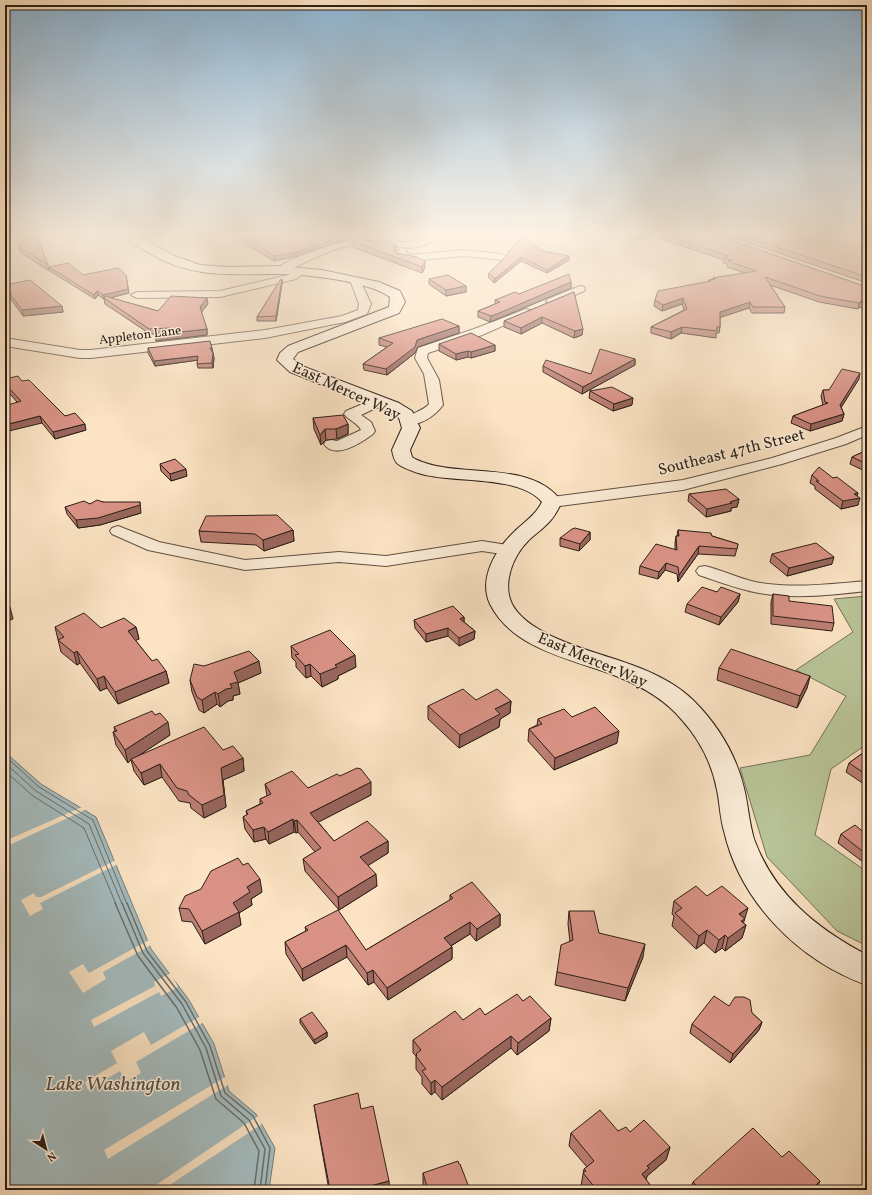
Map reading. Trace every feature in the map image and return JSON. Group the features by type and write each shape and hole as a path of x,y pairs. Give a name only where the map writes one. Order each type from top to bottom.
{"street":[{"path":"137,295 220,294 234,291"},
{"name":"Appleton Lane","path":"5,342 85,355 278,332 345,319 363,312 365,304 359,291"},
{"name":"East Mercer Way","path":"391,291 398,298 398,305 394,310 293,349 285,356 285,360 296,369 379,401 406,415 410,421 411,428 401,450 404,460 416,467 442,473 519,482 549,495 552,502 546,516 521,535 508,550 496,583 501,604 507,613 532,634 557,646 640,677 662,690 695,717 710,737 722,763 729,783 740,837 752,870 771,900 798,928 829,951 867,971"},
{"path":"410,421 429,414 436,405 435,391 427,365 421,358 422,351 478,332 576,291"},
{"path":"331,444 334,447 363,435 368,430 366,425 351,414 379,401"},
{"name":"Southeast 47th Street","path":"552,502 683,485 777,461 841,441 867,430"},
{"path":"118,531 154,546 246,565 339,557 386,561 482,546 508,550"},
{"path":"705,571 731,580 769,589 822,590 867,586"}],"green space":[{"path":"867,596 867,744 831,769 815,835 867,872 867,946 837,931 767,857 740,768 810,755 846,696 796,670 853,632 834,599"}],"water":[{"name":"Lake Washington","path":"5,752 41,784 96,817 151,949 189,1000 214,1044 229,1091 256,1114 275,1148 269,1190 5,1190"}],"pier":[{"path":"82,807 87,809 5,847 5,841"},
{"path":"116,860 118,864 40,903 43,909 30,916 21,900 34,893 36,897 41,897"},
{"path":"149,940 151,945 103,972 106,979 83,993 69,972 83,964 89,973"},
{"path":"171,973 178,987 161,996 159,992 94,1027 91,1020 155,986 154,982"},
{"path":"201,1016 204,1022 136,1062 141,1073 126,1082 120,1071 88,1090 85,1082 117,1063 111,1051 144,1032 151,1045"},
{"path":"225,1077 228,1085 108,1159 104,1150"},
{"path":"258,1116 262,1124 171,1184 173,1190 155,1190 153,1187"}],"building":[{"path":"8,291 43,291 62,306 22,310"},
{"path":"87,291 121,291 103,295 97,291 94,295"},
{"path":"273,291 280,291 276,316 257,317"},
{"path":"527,291 551,291 491,316 478,311 500,302 495,300 515,292 519,294"},
{"path":"658,291 774,291 785,307 753,307 750,302 720,312 720,327 717,327 717,331 682,327 671,332 651,327 687,309 683,298 663,305 655,300"},
{"path":"805,291 867,291 867,303 861,301 859,303 820,296"},
{"path":"574,292 583,329 575,331 542,317 521,328 504,321"},
{"path":"105,296 158,311 171,296 207,298 200,307 207,329 155,335 170,328 149,329 104,298"},
{"path":"442,319 459,326 417,340 415,347 386,369 363,364 393,343 379,338"},
{"path":"471,333 495,345 471,352 468,351 456,354 439,344"},
{"path":"210,341 212,348 210,348 213,353 212,363 197,364 198,356 154,361 148,348"},
{"path":"600,349 635,359 583,387 543,366 546,360 591,374"},
{"path":"842,369 860,373 840,405 844,414 811,424 793,416 828,403 825,402 823,390 829,390"},
{"path":"18,376 22,381 29,380 65,416 75,413 85,424 53,432 40,416 5,425 5,406 21,401 5,384 5,379"},
{"path":"612,387 633,398 614,404 590,391"},
{"path":"343,415 348,424 336,429 325,429 320,435 313,418"},
{"path":"867,450 867,464 852,457"},
{"path":"175,459 186,469 170,474 160,464"},
{"path":"819,467 833,478 837,477 858,493 854,494 860,498 843,501 816,481 819,481 812,475"},
{"path":"726,489 739,499 730,502 732,503 707,509 689,494"},
{"path":"97,500 103,502 140,502 140,505 98,518 76,520 65,507 84,501 90,504"},
{"path":"277,515 293,530 263,540 255,534 199,531 206,516"},
{"path":"575,528 590,532 580,544 560,538 572,529"},
{"path":"678,530 711,533 712,536 738,544 737,549 699,546 679,575 678,567 666,563 659,572 640,566 656,544 677,550 676,536 679,536"},
{"path":"816,543 834,557 789,568 772,554"},
{"path":"702,587 717,592 721,587 740,594 721,617 687,604"},
{"path":"773,594 789,596 789,601 832,606 834,623 773,616"},
{"path":"5,600 10,607 5,609"},
{"path":"453,606 464,617 460,619 475,631 459,638 448,628 426,634 414,620"},
{"path":"84,613 101,628 124,618 136,627 128,631 152,661 157,659 166,671 115,692 104,676 97,679 77,651 74,653 58,640 64,637 55,627"},
{"path":"330,630 355,655 335,665 337,667 320,674 310,664 305,666 295,655 299,654 291,646"},
{"path":"731,649 810,676 800,696 719,668"},
{"path":"249,651 259,661 234,672 238,682 230,684 232,688 226,689 218,694 215,692 202,700 197,697 190,680 194,664 204,666"},
{"path":"463,689 476,700 497,689 511,701 495,709 500,714 460,735 428,706"},
{"path":"595,707 619,731 555,758 529,729 542,724 538,719 564,709 572,717"},
{"path":"152,711 155,715 160,713 168,722 125,750 113,732 117,731 114,727"},
{"path":"204,727 223,750 233,746 243,758 221,768 224,795 202,805 189,795 187,791 177,788 160,764 141,773 131,759"},
{"path":"867,750 867,775 849,763"},
{"path":"357,768 361,769 371,782 310,813 334,841 367,821 388,841 360,857 376,874 338,897 303,859 321,848 297,820 294,821 293,819 268,832 264,827 253,830 243,817 248,814 246,811 263,803 260,799 271,794 265,784 292,771 308,788 337,774 340,776"},
{"path":"855,825 867,835 867,855 841,834"},
{"path":"238,858 243,865 248,863 260,879 247,887 250,892 233,903 239,912 202,931 189,909 179,908 185,896 201,889 211,871"},
{"path":"472,882 500,914 477,929 470,922 444,938 452,947 387,988 373,970 367,973 346,945 302,969 285,942 308,930 305,927 338,910 366,950 453,898 450,895"},
{"path":"696,886 707,896 722,886 748,908 739,914 745,919 741,921 746,925 728,938 725,935 719,940 707,930 699,936 675,913 682,908 674,901"},
{"path":"569,911 594,911 599,933 645,944 628,988 557,972 561,945 573,940"},
{"path":"517,994 523,1001 530,996 551,1018 518,1043 511,1036 442,1087 435,1080 431,1083 422,1071 426,1069 416,1056 416,1054 421,1050 413,1040 455,1011 463,1020 480,1008 485,1015"},
{"path":"714,996 729,1006 735,997 744,997 750,1000 752,1013 762,1022 733,1054 692,1024"},
{"path":"312,1012 327,1032 314,1040 300,1019"},
{"path":"358,1093 361,1109 373,1106 389,1181 355,1190 330,1190 314,1105"},
{"path":"600,1110 618,1131 626,1127 630,1132 644,1120 670,1147 647,1166 649,1168 642,1174 654,1190 597,1190 583,1173 586,1171 584,1169 594,1161 571,1133"},
{"path":"753,1128 782,1157 789,1151 820,1181 811,1190 700,1190 693,1182"},
{"path":"458,1161 470,1190 428,1190 423,1173"}]}
